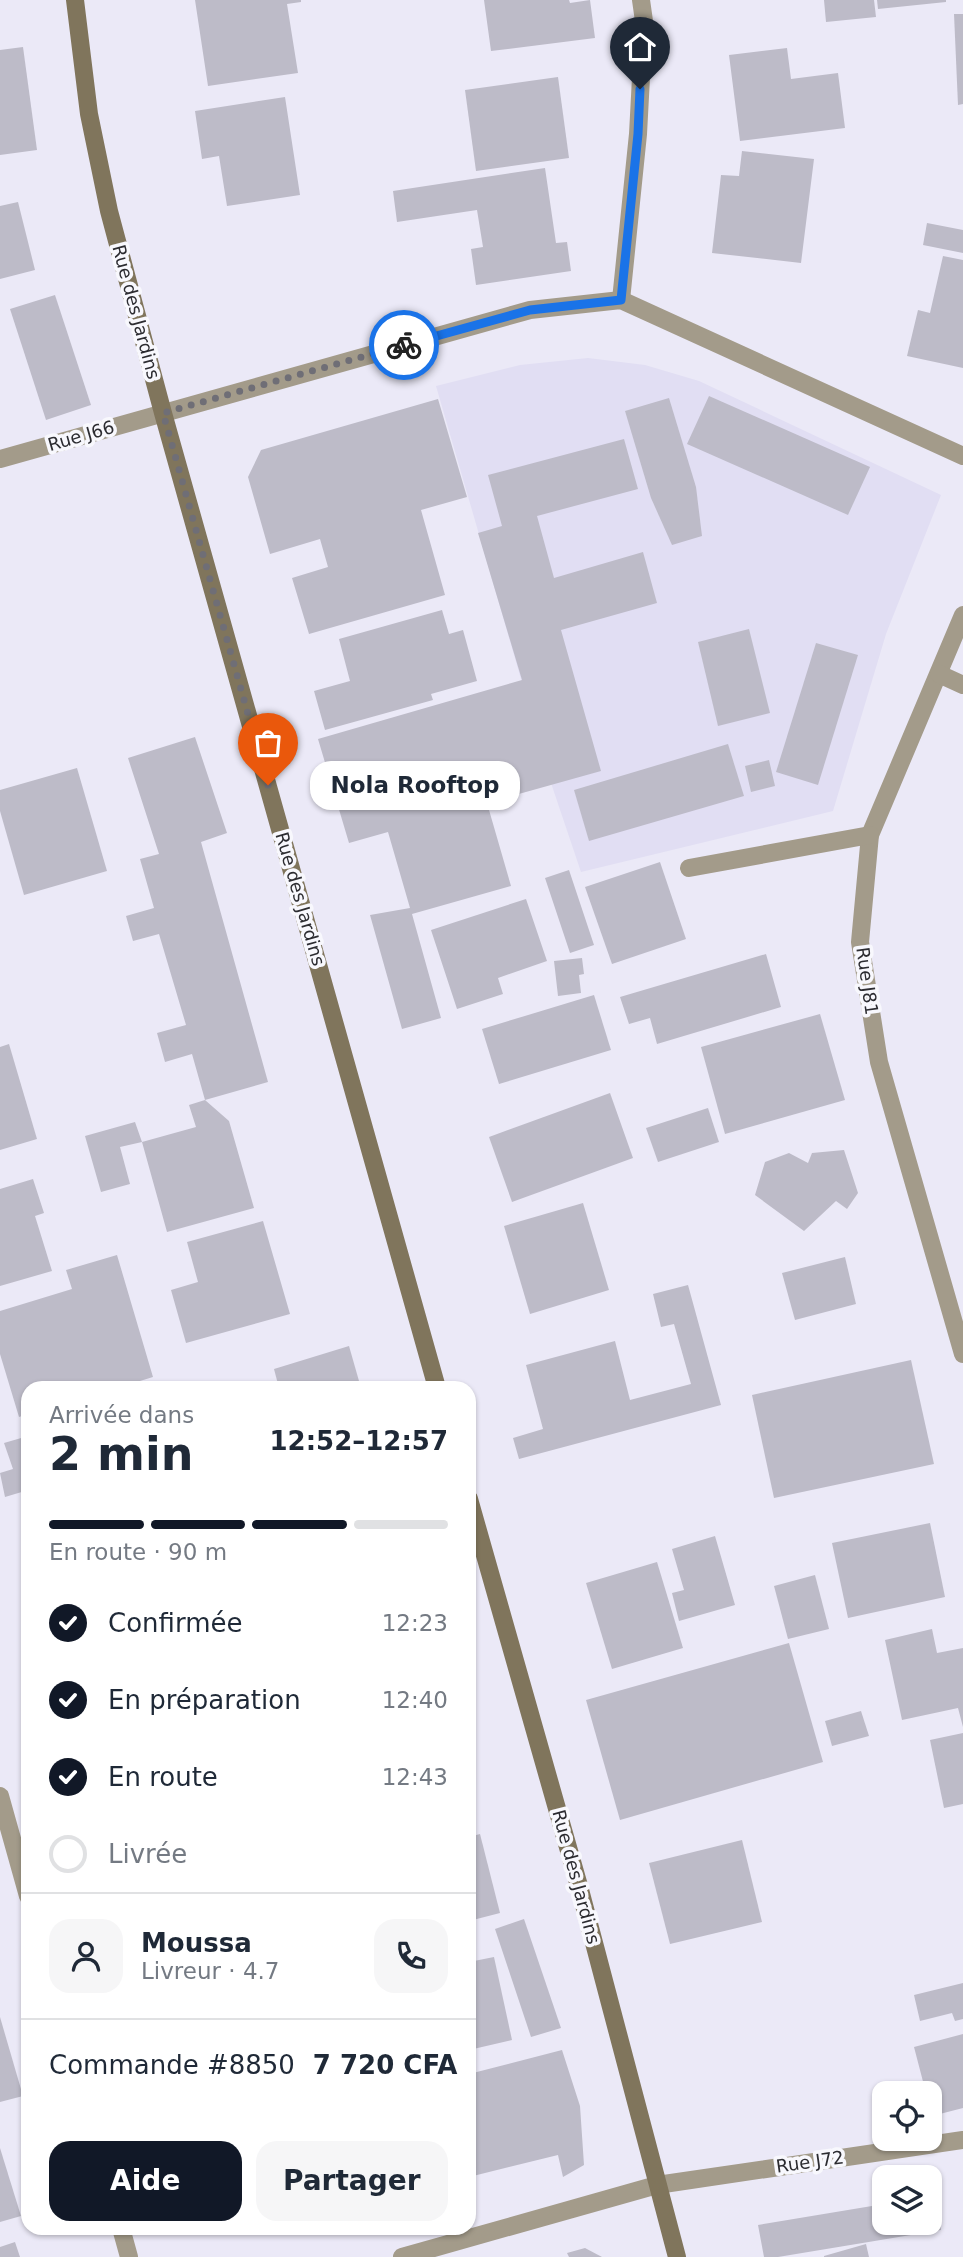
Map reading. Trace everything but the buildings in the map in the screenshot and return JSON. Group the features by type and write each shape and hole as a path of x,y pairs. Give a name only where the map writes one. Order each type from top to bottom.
{"main road":[{"name":"Rue des Jardins","path":"75,0 89,114 109,211 163,413 435,1381"},
{"name":"Rue des Jardins","path":"476,1524 579,1886 677,2257"}],"street":[{"path":"641,0 643,21 638,134 621,300 963,456"},
{"name":"Rue J66","path":"0,459 530,310 621,300"},
{"name":"Rue J81","path":"963,615 870,835 860,942 879,1062 963,1354"},
{"path":"939,674 963,685"},
{"path":"689,868 870,835"},
{"path":"0,1796 21,1871"},
{"name":"Rue J72","path":"402,2257 657,2185 963,2140"},
{"path":"123,2235 129,2257"}],"shaded area":[{"path":"588,358 645,365 699,381 941,495 886,634 833,811 581,872 552,786 436,386 520,365"}],"way so far":[{"path":"268,785 163,413 404,345"}],"place":[{"name":"Nola Rooftop","path":"268,785"}],"route":[{"path":"404,345 530,310 621,300 640,89"}]}
